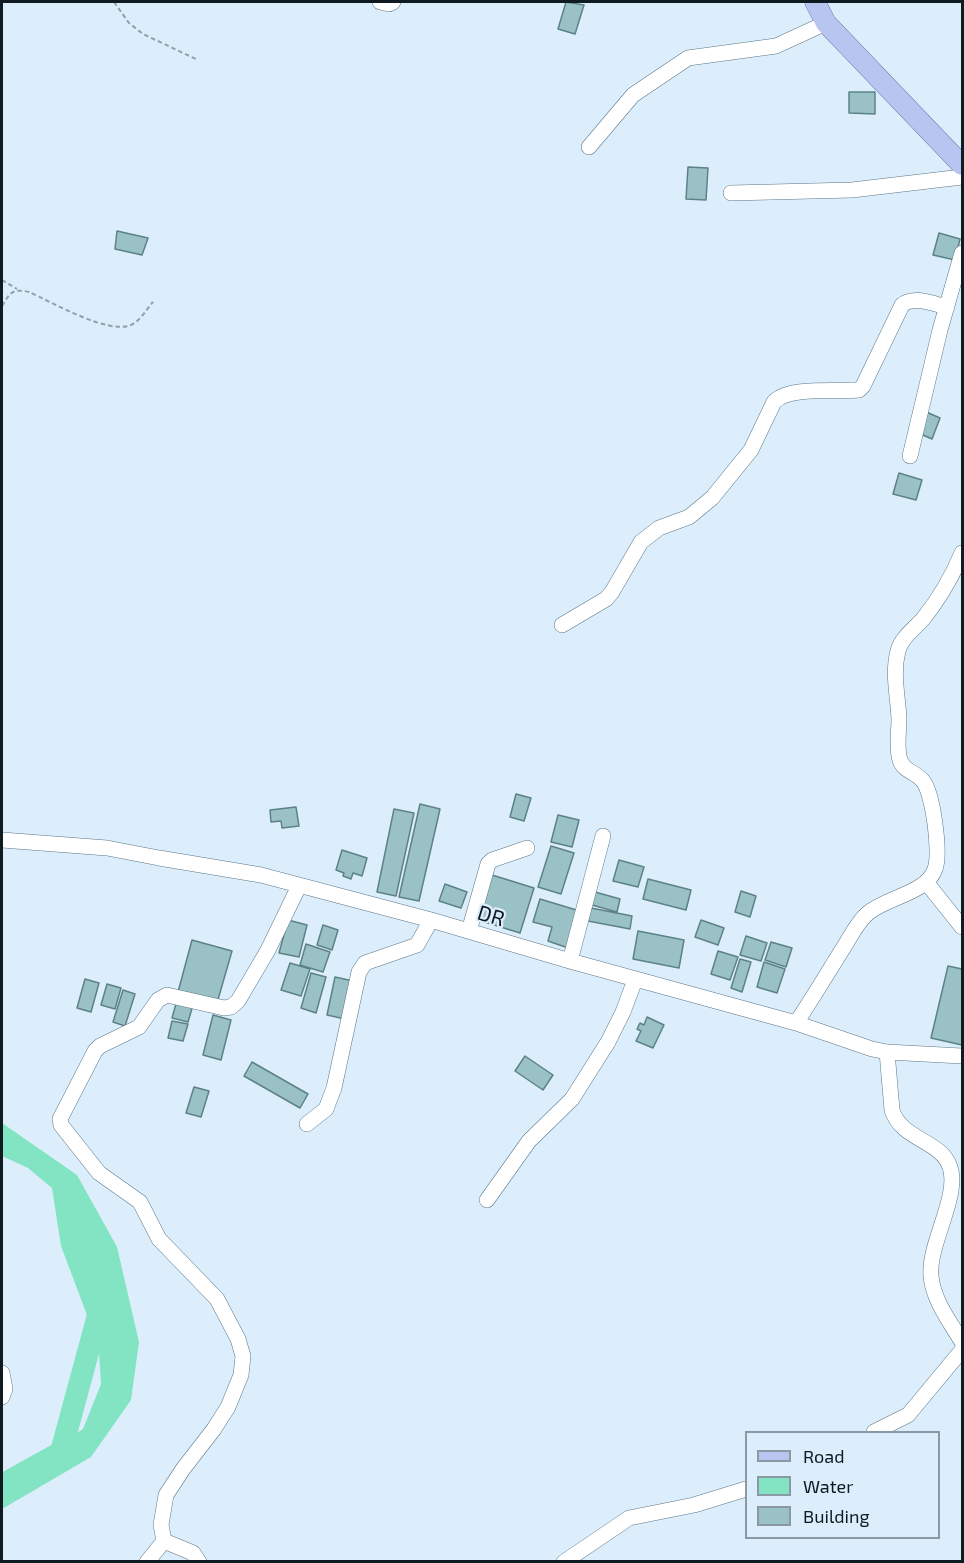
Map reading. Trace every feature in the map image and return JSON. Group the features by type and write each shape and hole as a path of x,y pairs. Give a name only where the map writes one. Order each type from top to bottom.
{"main road":[{"path":"815,2 826,23 963,165"}],"street":[{"path":"381,2 389,4 393,2"},
{"path":"589,147 633,95 688,58 776,46 826,23"},
{"path":"731,193 852,190 963,177"},
{"path":"910,456 963,252"},
{"path":"562,625 606,599 641,542 659,528 689,517 712,498 751,450 774,402 779,397 798,393 859,390 882,350 902,304 907,300 913,300 947,307"},
{"path":"796,1023 862,919 878,905 926,882 936,869 939,857 938,840 926,786 916,774 905,768 899,757 895,690 896,657 903,641 947,586 963,553"},
{"path":"570,961 603,836"},
{"name":"DR","path":"2,840 107,848 261,875 431,920 635,980 796,1023 887,1052 963,1056"},
{"path":"469,931 488,864 492,860 527,848"},
{"path":"926,882 963,927"},
{"path":"147,1562 164,1541 161,1525 166,1495 228,1407 241,1375 243,1356 238,1339 217,1299 159,1239 140,1202 99,1173 62,1125 60,1119 95,1051 100,1046 139,1027 161,997 167,995 224,1008 231,1007 238,1001 268,950 300,886"},
{"path":"307,1124 326,1109 334,1088 359,972 365,963 417,945 431,920"},
{"path":"487,1200 529,1141 572,1099 608,1042 635,980"},
{"path":"887,1052 895,1119 901,1128 942,1156 950,1167 952,1184 931,1264 931,1278 940,1306 963,1342"},
{"path":"876,1431 908,1415 963,1350"},
{"path":"2,1373 5,1389 2,1397"},
{"path":"564,1562 629,1518 694,1505 745,1490"},
{"path":"164,1541 194,1553 199,1562"}],"path":[{"path":"114,2 129,23 143,34 198,60"},
{"path":"2,280 18,290 29,292 107,326 127,327 138,321 153,302"},
{"path":"2,306 9,294 18,290"}],"water":[{"path":"2,1123 77,1175 117,1247 139,1342 131,1400 91,1457 2,1509 2,1480 83,1429 101,1384 98,1337 87,1315 61,1246 52,1188 28,1168 2,1156"}],"building":[{"path":"566,2 584,5 575,34 558,29"},
{"path":"849,92 875,92 875,114 849,113"},
{"path":"688,167 708,168 706,200 686,199"},
{"path":"117,231 148,238 142,255 115,249"},
{"path":"939,233 960,239 955,260 933,255"},
{"path":"924,411 940,418 932,439 916,432"},
{"path":"899,473 922,480 916,500 893,494"},
{"path":"516,794 531,798 524,821 510,817"},
{"path":"420,804 440,809 419,901 399,897"},
{"path":"296,807 299,826 282,828 281,821 271,822 270,810"},
{"path":"394,809 414,813 396,896 377,892"},
{"path":"558,815 579,820 572,847 551,842"},
{"path":"551,846 574,853 561,894 538,887"},
{"path":"342,850 367,858 362,876 353,873 351,879 336,870"},
{"path":"619,860 644,867 638,887 613,881"},
{"path":"492,875 534,888 520,933 478,920"},
{"path":"648,879 691,890 686,910 643,899"},
{"path":"445,884 467,892 461,908 439,901"},
{"path":"741,891 756,896 750,917 735,912"},
{"path":"595,892 620,899 617,912 592,905"},
{"path":"540,899 583,912 571,949 548,941 552,927 533,922"},
{"path":"591,908 632,916 630,929 588,921"},
{"path":"288,920 307,925 299,957 279,953"},
{"path":"701,920 724,928 718,945 695,937"},
{"path":"323,925 338,930 332,950 317,945"},
{"path":"638,931 684,940 679,968 633,959"},
{"path":"746,936 767,943 761,961 740,955"},
{"path":"192,940 232,951 217,1003 178,992"},
{"path":"771,942 792,948 786,967 765,960"},
{"path":"306,944 330,952 323,972 300,965"},
{"path":"718,951 738,957 730,980 711,974"},
{"path":"740,959 751,962 742,992 731,988"},
{"path":"764,962 785,969 777,993 757,987"},
{"path":"290,963 310,969 301,996 281,990"},
{"path":"948,966 962,969 962,1045 931,1038"},
{"path":"311,973 326,977 316,1013 301,1008"},
{"path":"335,977 353,981 345,1019 327,1015"},
{"path":"85,979 99,983 91,1012 77,1008"},
{"path":"107,984 121,988 115,1009 101,1005"},
{"path":"123,990 135,994 125,1026 113,1022"},
{"path":"177,1000 193,1005 188,1022 172,1018"},
{"path":"213,1015 231,1020 221,1060 203,1055"},
{"path":"647,1017 664,1025 653,1048 636,1041 641,1031 637,1029 640,1023 644,1025"},
{"path":"172,1021 188,1024 183,1041 168,1038"},
{"path":"525,1056 553,1075 543,1090 515,1071"},
{"path":"252,1062 308,1094 300,1108 244,1076"},
{"path":"194,1087 209,1091 201,1117 186,1113"}],"waterway":[{"path":"2,1485 61,1452 100,1308 98,1302"}]}
